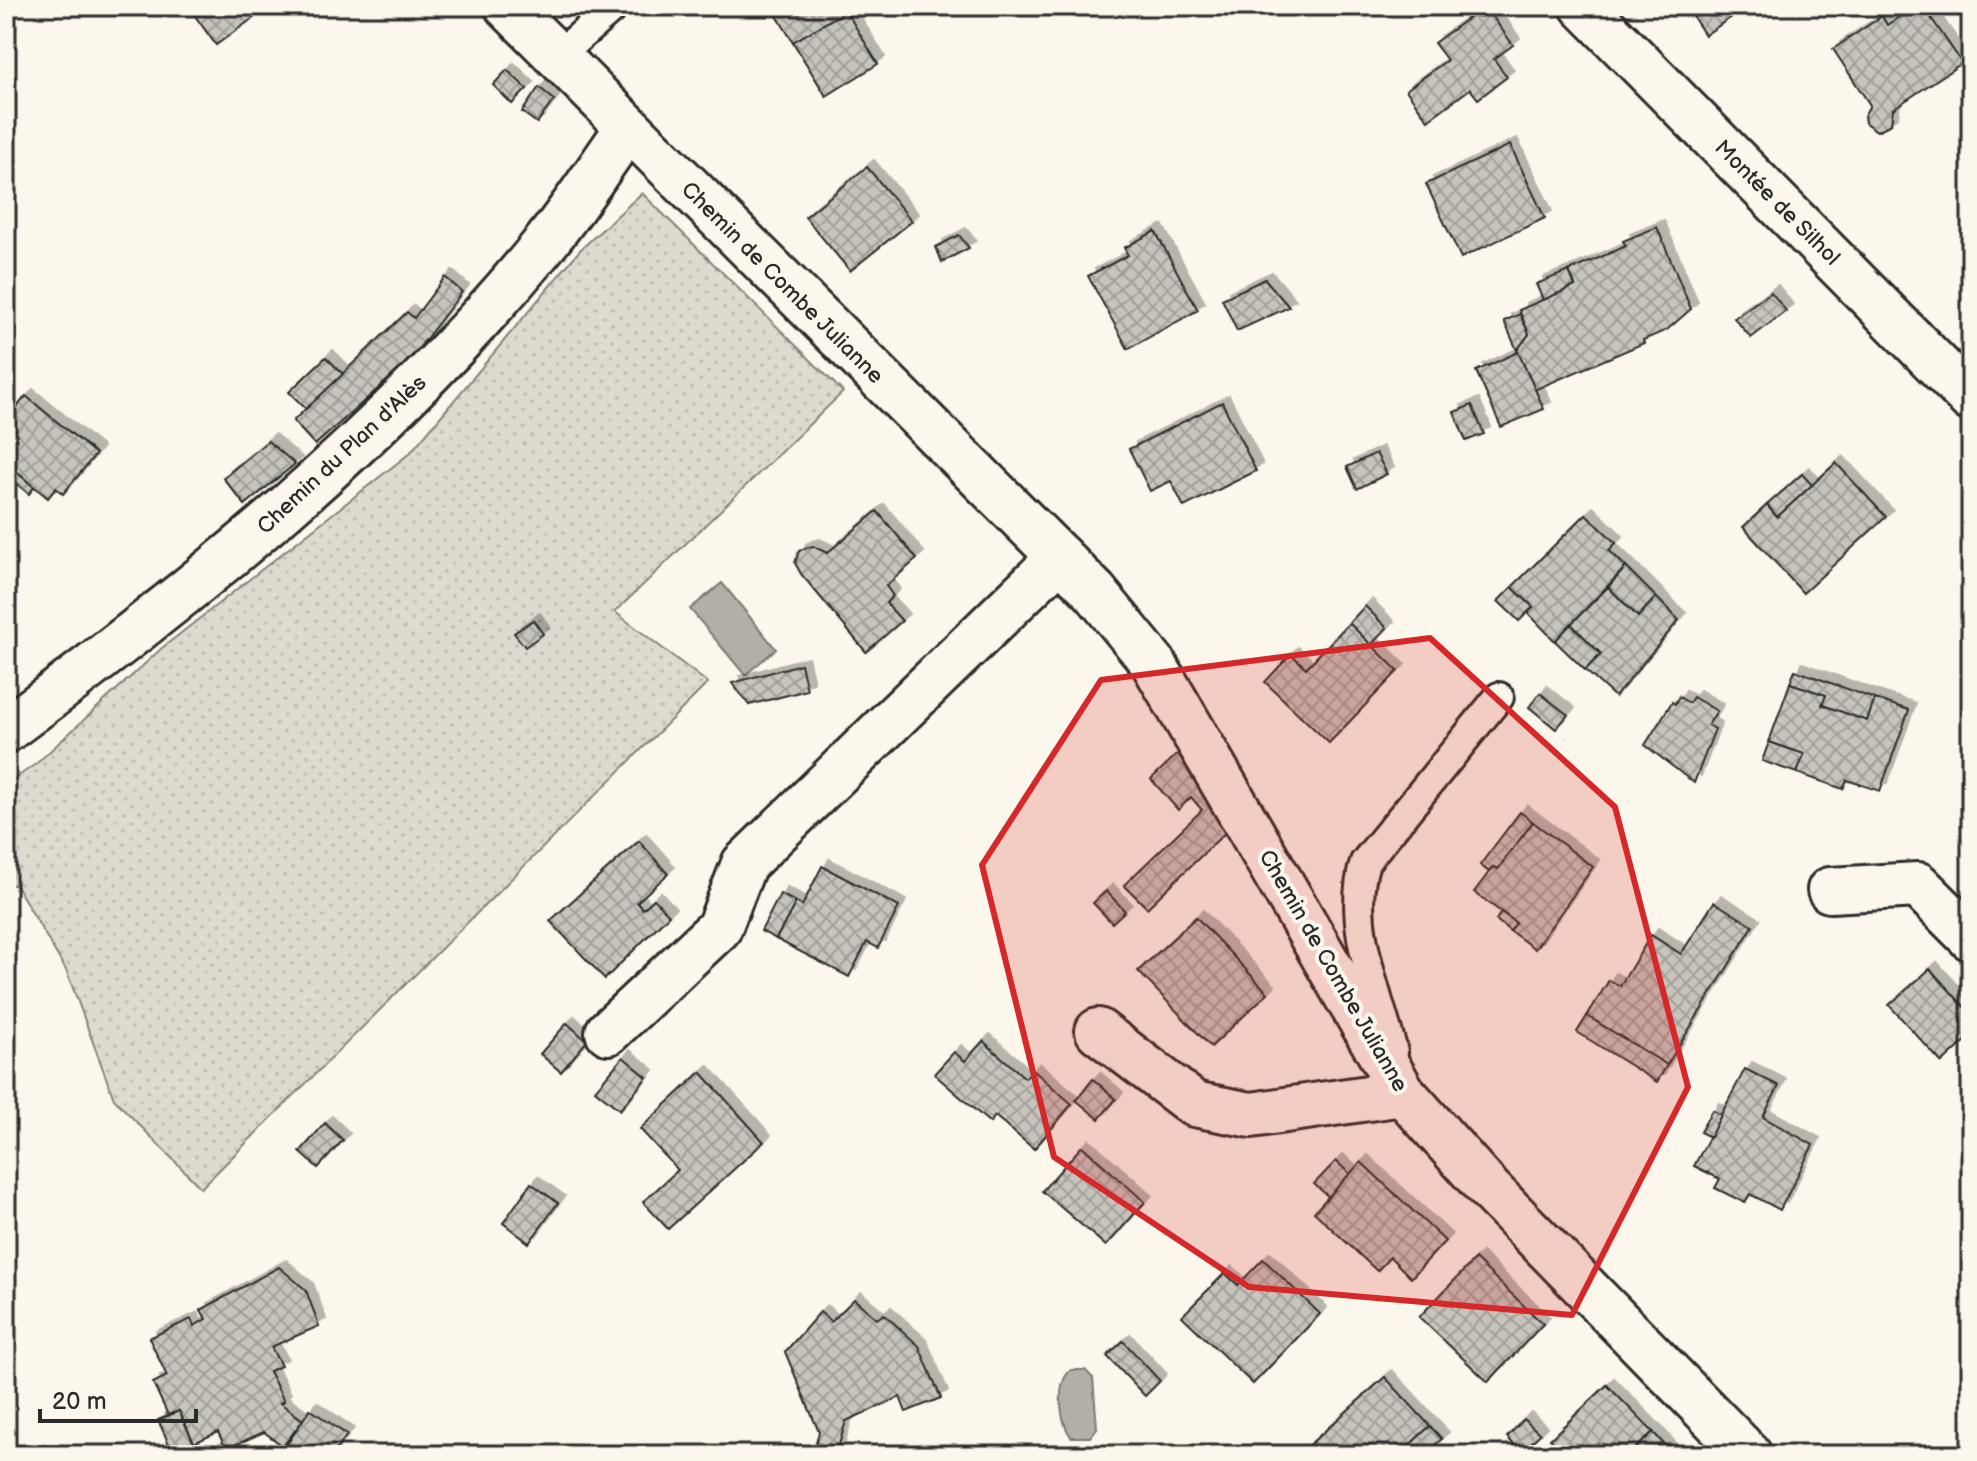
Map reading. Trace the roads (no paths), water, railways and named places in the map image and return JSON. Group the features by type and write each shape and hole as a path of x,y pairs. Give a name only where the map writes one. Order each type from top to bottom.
{"street":[{"name":"Chemin de Combe Julianne","path":"507,6 627,129 1095,592 1154,664 1403,1093 1487,1187 1749,1455"},
{"name":"Montée de Silhol","path":"1583,6 1971,399"},
{"name":"Chemin du Plan d'Alès","path":"6,730 124,642 265,529 399,405 543,246 627,129"},
{"path":"608,1032 719,928 744,864 1060,557"},
{"path":"1830,890 1918,885 1971,938"},
{"path":"1098,1031 1194,1104 1251,1115 1403,1093"}],"lane":[{"path":"556,57 615,6"},
{"path":"1403,1093 1358,913 1357,888 1365,862 1499,697"}]}
